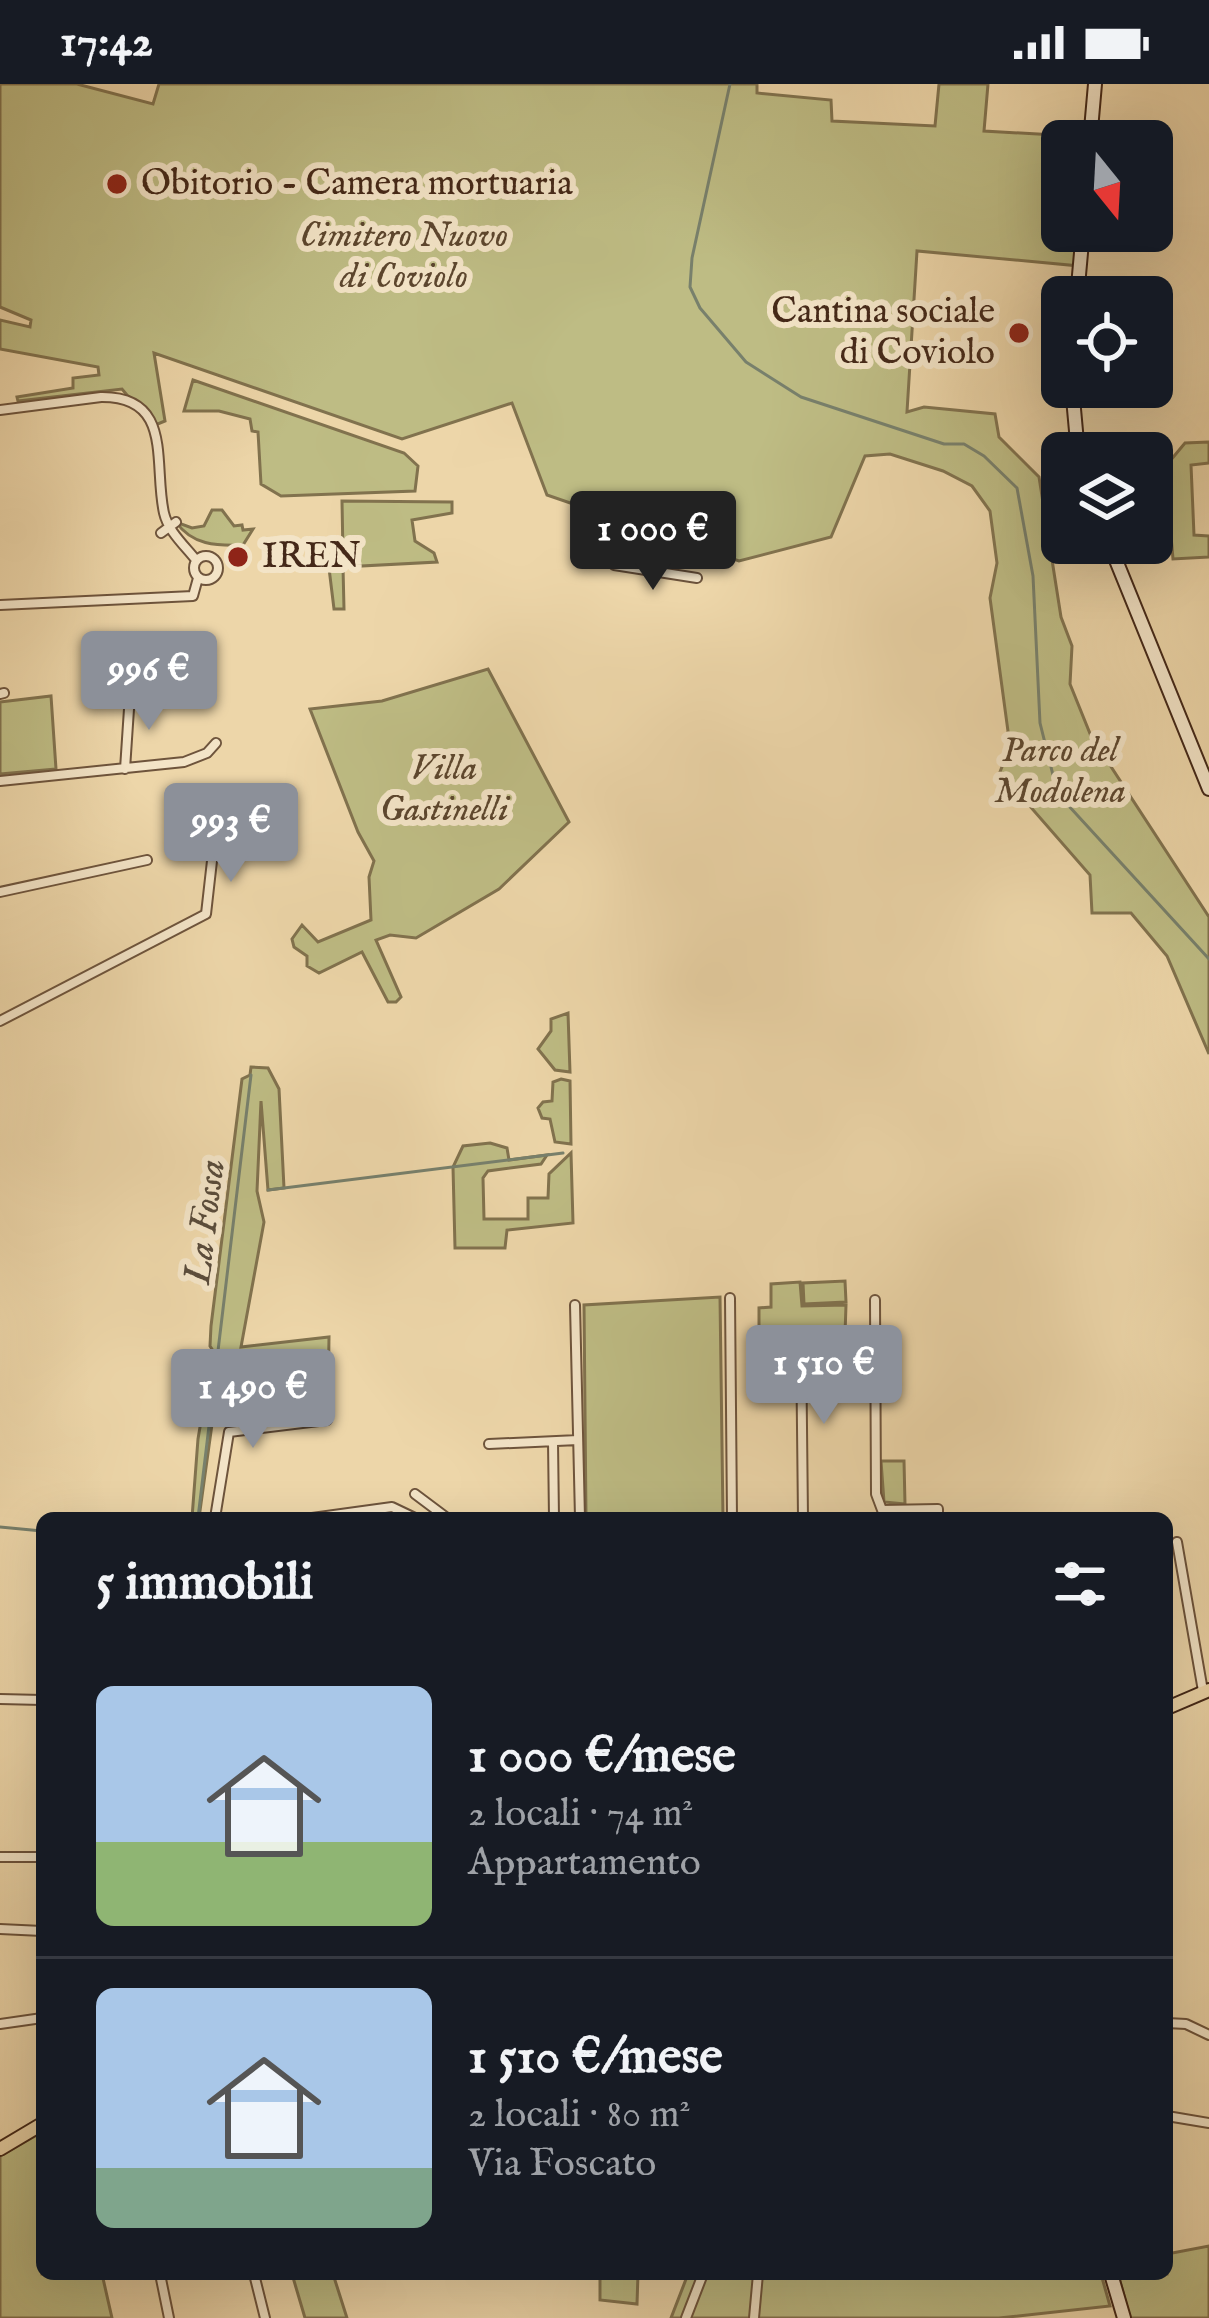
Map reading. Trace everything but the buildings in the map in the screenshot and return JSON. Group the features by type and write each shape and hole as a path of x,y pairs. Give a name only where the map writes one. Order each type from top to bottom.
{"main road":[{"path":"1173,1705 1206,1691"},
{"path":"0,2149 36,2128"}],"street":[{"path":"1092,120 1095,84"},
{"path":"0,410 101,397 139,405 155,429 169,527 196,560"},
{"path":"196,560 208,556 218,565 213,578 198,578"},
{"path":"0,605 193,596 196,560"},
{"path":"1118,564 1209,789"},
{"path":"614,565 697,578"},
{"path":"125,769 130,694"},
{"path":"0,781 184,762 207,754 216,743"},
{"path":"0,1021 206,914 213,852"},
{"path":"0,892 147,860"},
{"path":"730,1298 732,1512"},
{"path":"875,1300 876,1494 882,1510 938,1512"},
{"path":"575,1306 580,1512"},
{"path":"801,1337 803,1512"},
{"path":"216,1512 229,1432 327,1420"},
{"path":"489,1444 578,1440"},
{"path":"553,1441 554,1512"},
{"path":"415,1493 430,1512"},
{"path":"356,1512 392,1507 402,1512"},
{"path":"1177,1542 1206,1691"},
{"path":"0,1700 36,1700"},
{"path":"0,1857 36,1857"},
{"path":"0,1929 36,1931"},
{"path":"0,2024 36,2019"},
{"path":"1173,2023 1209,2035"},
{"path":"1173,2117 1209,2123"},
{"path":"161,2280 169,2318"},
{"path":"256,2280 265,2318"},
{"path":"686,2318 701,2280"},
{"path":"754,2318 757,2280"},
{"path":"1113,2280 1124,2318"}],"green space":[{"name":"Cimitero Nuovo di Coviolo","path":"0,84 77,84 153,104 159,84 757,84 757,93 831,100 832,121 935,126 939,84 988,84 984,131 1041,134 1041,252 1081,252 1080,266 917,251 907,412 924,407 995,414 999,437 1039,477 1041,564 1053,564 1061,617 1072,646 1070,684 1091,736 1209,917 1209,1054 1167,956 1131,913 1092,913 1090,875 1000,772 1010,746 990,598 997,563 990,511 972,486 890,454 865,456 831,537 739,561 547,495 512,403 402,439 154,353 165,421 153,426 122,389 18,401 17,397 73,388 73,378 99,375 98,367 0,349 0,320 30,327 31,320 0,307"},
{"path":"193,380 404,453 418,466 415,491 281,496 261,484 258,432 252,431 250,419 219,411 184,411"},
{"path":"1209,442 1209,463 1191,465 1194,535 1209,536 1209,557 1173,559 1173,457 1185,443"},
{"path":"342,501 452,502 452,513 412,520 415,541 434,553 437,562 343,567 344,609 334,609 328,560 343,555"},
{"path":"212,510 222,510 234,526 253,529 243,545 205,542 176,522 192,528 204,526"},
{"name":"Villa Gastinelli","path":"488,669 569,822 499,889 416,938 390,935 376,940 401,997 396,1002 388,1002 362,952 319,973 307,966 307,956 294,947 292,939 302,925 318,942 371,920 369,877 374,861 310,709 382,701"},
{"path":"51,696 56,769 0,774 0,702"},
{"path":"568,1013 570,1072 555,1070 538,1049 551,1031 551,1019"},
{"path":"251,1067 268,1068 279,1089 284,1188 268,1190 261,1101 257,1191 264,1222 241,1347 329,1337 328,1406 213,1417 200,1512 192,1512 198,1439 211,1362 217,1357 210,1346 211,1326 242,1079 250,1075"},
{"path":"570,1081 571,1144 555,1142 550,1119 542,1118 538,1108 552,1101 553,1082"},
{"path":"490,1143 507,1148 509,1160 547,1155 541,1164 488,1171 483,1178 484,1219 528,1219 528,1198 548,1198 549,1174 571,1153 573,1223 507,1230 505,1248 455,1248 453,1167 463,1146"},
{"path":"845,1281 846,1302 804,1304 803,1283"},
{"path":"800,1282 802,1306 846,1305 845,1334 759,1335 759,1308 771,1307 771,1284"},
{"path":"720,1297 723,1512 586,1512 584,1305"},
{"path":"881,1461 904,1461 905,1504 884,1502"},
{"path":"36,2135 36,2280 103,2280 112,2318 0,2318 0,2156"},
{"path":"1209,2246 1209,2318 1130,2318 1120,2280 1173,2280 1173,2253"},
{"path":"294,2280 335,2280 347,2318 305,2318"},
{"path":"600,2280 638,2280 637,2304 600,2300"},
{"path":"686,2280 1103,2280 1110,2306 999,2318 671,2318"}],"waterway":[{"path":"730,84 692,258 690,287 700,308 746,362 801,397 944,444 964,444 1017,488 1033,576 1040,723 1054,779 1067,804 1209,959"},
{"name":"La Fossa","path":"199,1512 251,1075"},
{"path":"268,1190 563,1153"},
{"path":"0,1527 36,1530"}],"place":[{"name":"Obitorio - Camera mortuaria","path":"117,184"},
{"name":"Cantina sociale di Coviolo","path":"1019,333"},
{"name":"IREN","path":"238,557"}],"park label":[{"name":"Parco del Modolena","path":"1060,772"}]}
